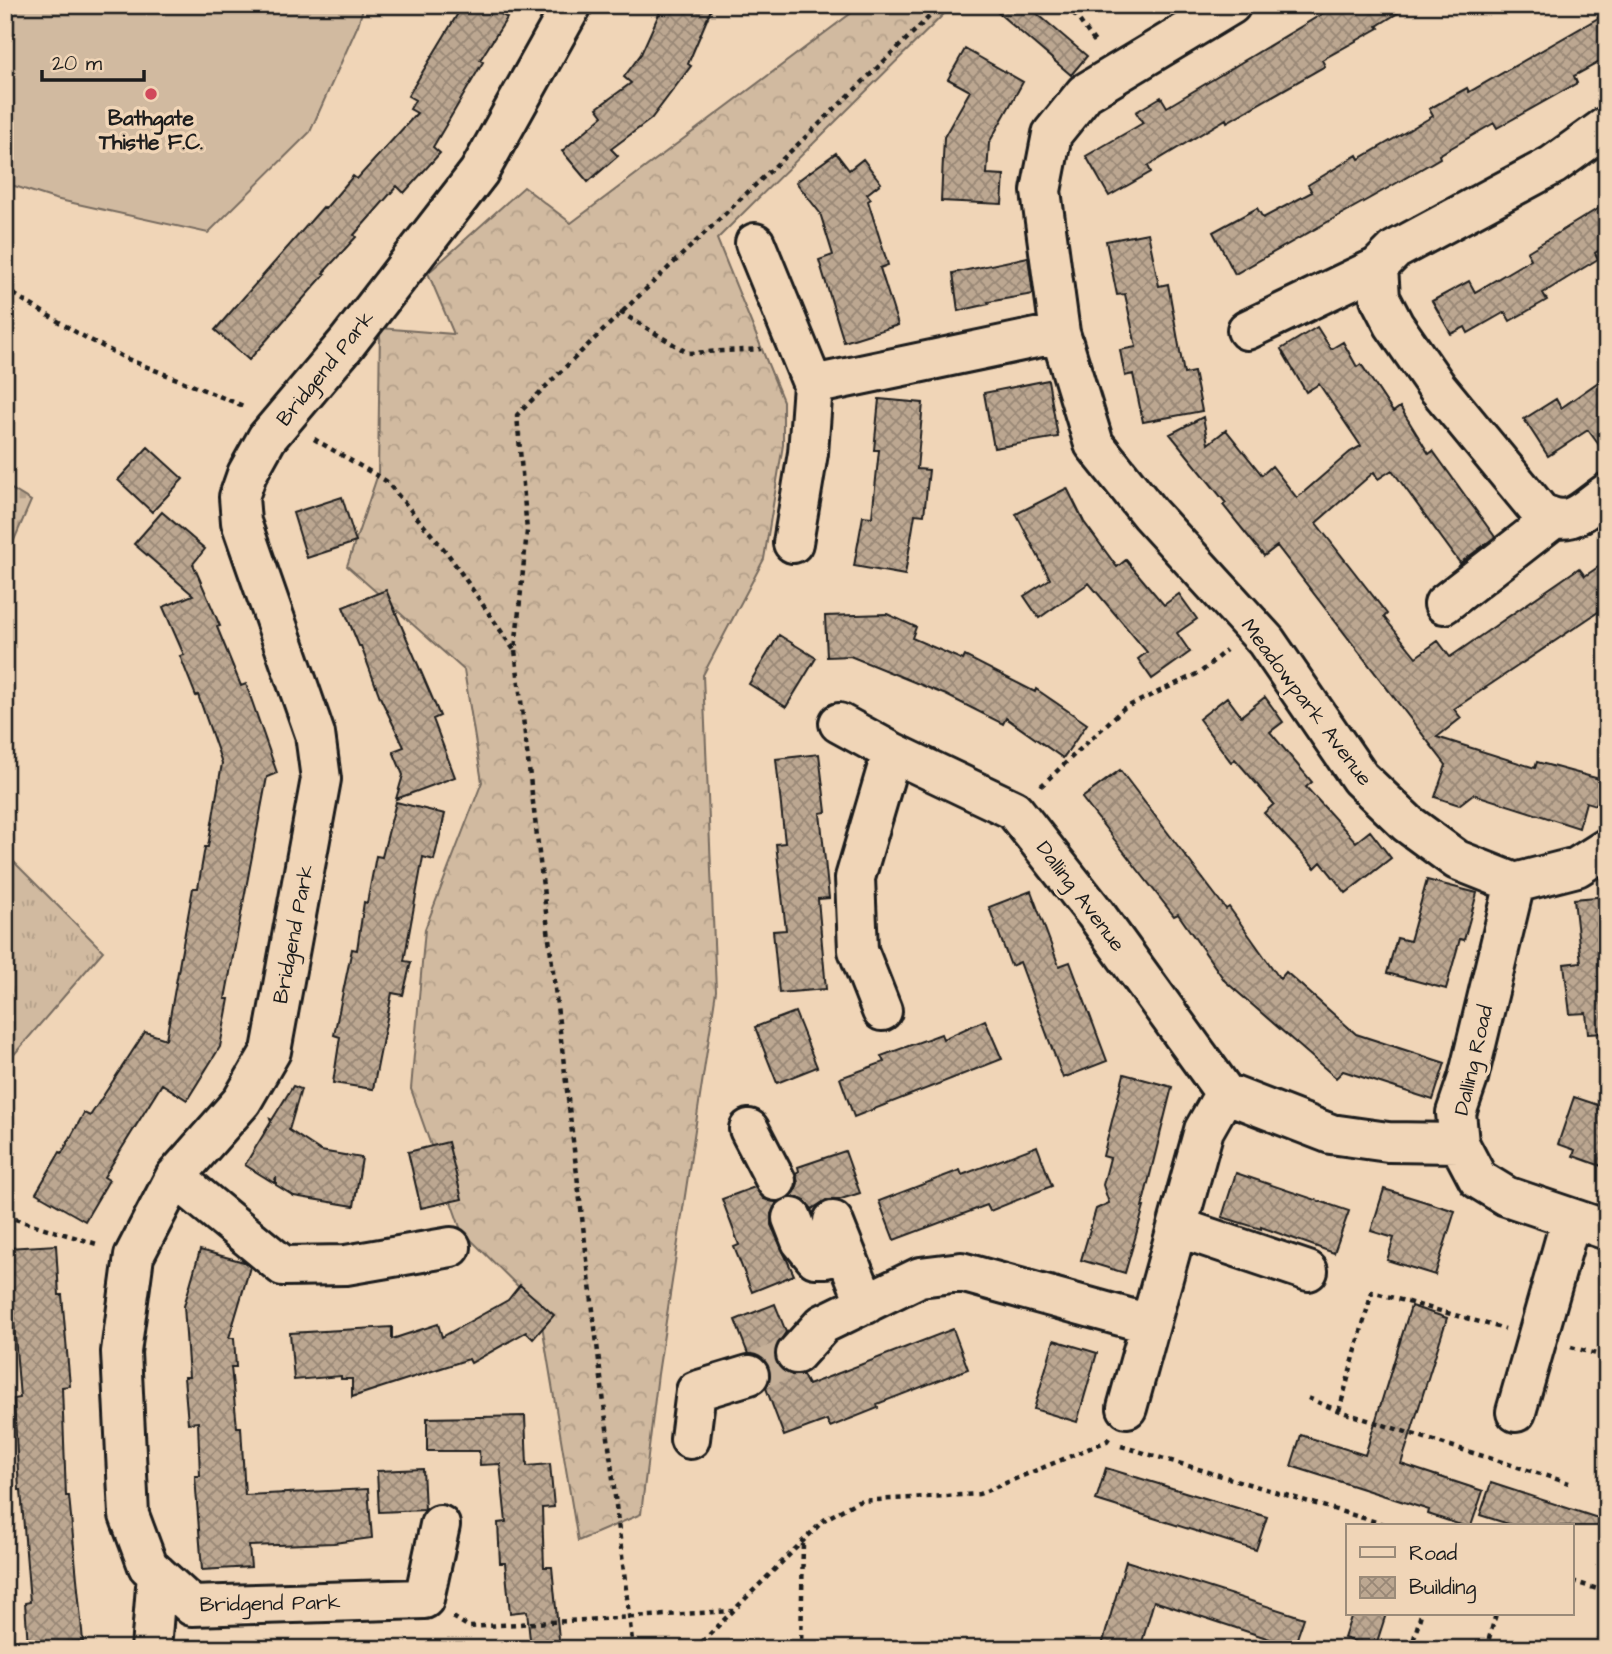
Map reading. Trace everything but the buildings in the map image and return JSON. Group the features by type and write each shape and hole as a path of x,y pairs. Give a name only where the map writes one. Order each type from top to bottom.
{"street":[{"name":"Bridgend Park","path":"424,1599 192,1606 148,1566 129,1516 121,1352 134,1256 175,1177 242,1101 271,1051 321,779 315,734 241,522 239,497 247,474 267,438 347,343 479,172 572,5"},
{"name":"Meadowpark Avenue","path":"1231,5 1085,93 1052,134 1041,191 1060,333 1094,444 1150,514 1266,641 1360,778 1408,824 1457,860 1515,883"},
{"path":"1247,330 1378,267 1395,250 1553,165 1607,126"},
{"path":"755,243 813,386 807,453 793,542"},
{"path":"1378,267 1380,298 1394,325 1437,387 1540,512 1553,519 1566,520 1607,493"},
{"path":"813,386 1060,333"},
{"path":"1444,604 1553,519"},
{"name":"Dalling Avenue","path":"839,723 892,752 1014,810 1096,913 1225,1093"},
{"path":"882,1011 858,950 855,878 892,752"},
{"path":"1515,883 1577,867 1607,848"},
{"name":"Dalling Road","path":"1515,883 1468,1078 1456,1113 1459,1143 1478,1179 1506,1196 1589,1225"},
{"path":"1126,1408 1204,1130 1225,1093 1331,1134 1388,1142 1459,1143"},
{"path":"749,1129 776,1181"},
{"path":"175,1177 283,1266 346,1265 451,1247"},
{"path":"792,1217 801,1241 815,1258 827,1258 839,1237 866,1304"},
{"path":"1516,1412 1537,1337 1589,1225"},
{"path":"1177,1227 1308,1271"},
{"path":"796,1354 823,1324 920,1277 961,1272 1150,1324"},
{"path":"690,1439 696,1391 749,1375"},
{"path":"424,1599 440,1525"},
{"path":"151,1649 157,1574"}],"path":[{"path":"633,1649 515,650 527,531 517,415 620,312 793,151 941,5"},
{"path":"1068,5 1119,74"},
{"path":"5,289 79,334 125,358 281,421 386,481 447,554 515,650"},
{"path":"620,312 688,353 797,347"},
{"path":"1014,810 1124,708 1201,672 1253,626"},
{"path":"5,1216 134,1256"},
{"path":"1339,1411 1371,1292 1607,1357"},
{"path":"1308,1398 1339,1411 1569,1483"},
{"path":"695,1649 824,1520 858,1501 979,1494 1107,1441 1383,1524"},
{"path":"801,1649 803,1542"},
{"path":"1574,1582 1607,1591"},
{"path":"424,1599 469,1627 733,1611"},
{"path":"1411,1649 1420,1616"},
{"path":"1486,1649 1495,1616"}],"green space":[{"path":"5,5 364,5 358,25 310,132 208,233 55,199 5,183"},
{"path":"862,5 953,5 717,239 783,401 783,445 764,559 703,675 716,991 658,1374 641,1514 578,1541 539,1307 461,1230 411,1089 425,929 482,782 464,670 347,566 378,474 380,328 454,334 428,273 524,187 571,223"},
{"path":"5,485 31,501 5,561"},
{"path":"5,853 103,951 5,1065"}],"tunnel":[{"path":"749,1375 796,1354"}],"place":[{"name":"Bathgate Thistle F.C.","path":"151,94"}]}
